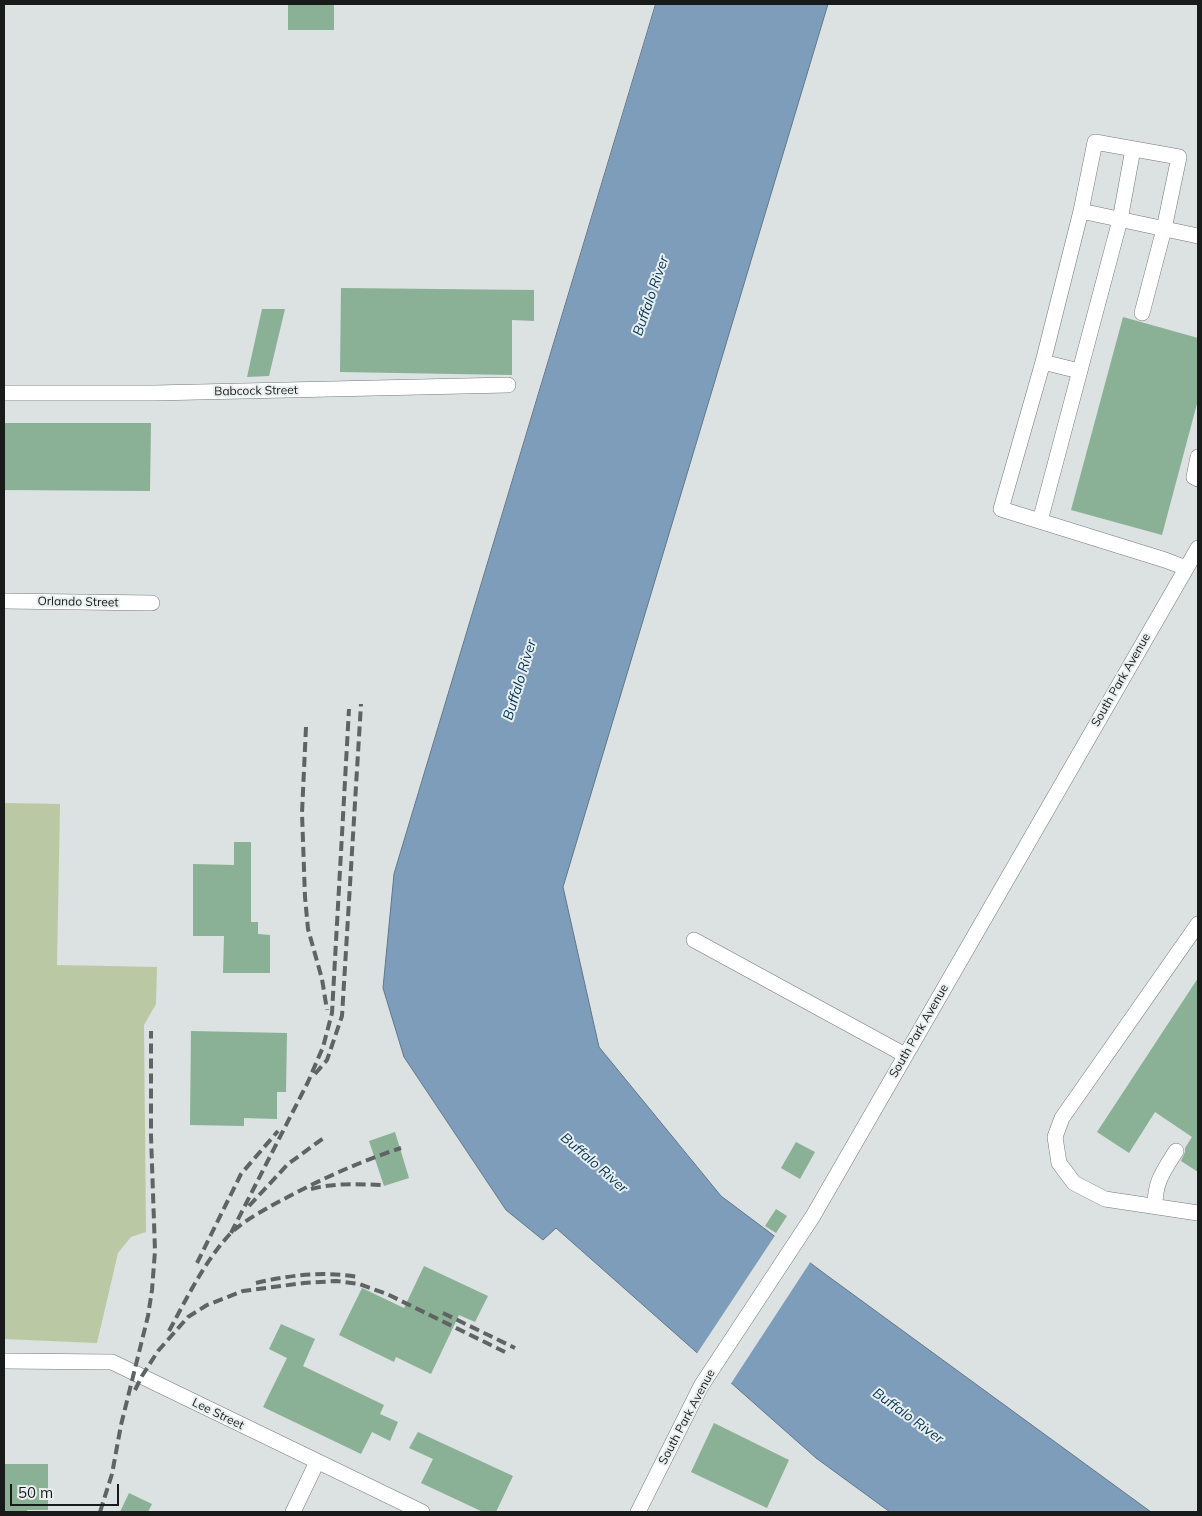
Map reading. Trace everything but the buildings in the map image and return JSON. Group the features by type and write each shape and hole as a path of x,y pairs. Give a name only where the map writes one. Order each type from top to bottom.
{"street":[{"path":"1142,313 1164,229 1179,157 1095,142 1081,211 1043,362 1000,509 1186,568"},
{"path":"1040,521 1120,220 1133,149"},
{"path":"1081,211 1198,236"},
{"path":"1043,362 1079,371"},
{"name":"Babcock Street","path":"4,392 164,393 508,385"},
{"path":"1198,458 1194,477 1198,479"},
{"name":"South Park Avenue","path":"644,1510 701,1386 813,1216 1198,548"},
{"name":"Orlando Street","path":"4,601 152,603"},
{"path":"1198,924 1062,1118 1055,1137 1059,1163 1074,1183 1105,1198 1198,1213"},
{"path":"694,940 905,1055"},
{"path":"1155,1206 1155,1193 1159,1178 1176,1151"},
{"name":"Lee Street","path":"4,1361 112,1362 422,1512"},
{"path":"293,1512 316,1462"}],"green space":[{"path":"4,803 60,804 57,965 157,967 156,1004 144,1025 146,1232 131,1237 118,1253 97,1343 4,1339"}],"water":[{"name":"Buffalo River","path":"656,4 828,4 563,887 599,1047 721,1196 1151,1512 890,1512 816,1458 556,1228 543,1240 506,1210 404,1057 383,988 394,874"}],"pier":[{"path":"776,1234 811,1261 730,1385 696,1355"}],"railway":[{"path":"315,1074 327,1060 342,1016 361,704"},
{"path":"231,1233 308,1082 323,1047 332,1013 349,709"},
{"path":"306,727 302,813 305,897 308,929 322,979 327,1010"},
{"path":"100,1512 112,1474 121,1425 148,1316 152,1290 155,1251 151,1136 151,1031"},
{"path":"197,1263 241,1174 278,1131"},
{"path":"249,1206 288,1164 325,1137"},
{"path":"169,1331 204,1268 230,1234 239,1226 271,1206 318,1181 401,1148"},
{"path":"311,1189 337,1185 382,1185"},
{"path":"256,1283 307,1275 332,1274 358,1277"},
{"path":"135,1390 158,1351 188,1317 207,1305 243,1291 304,1283 336,1281 359,1284 387,1294 505,1352"},
{"path":"443,1313 515,1348"}]}
